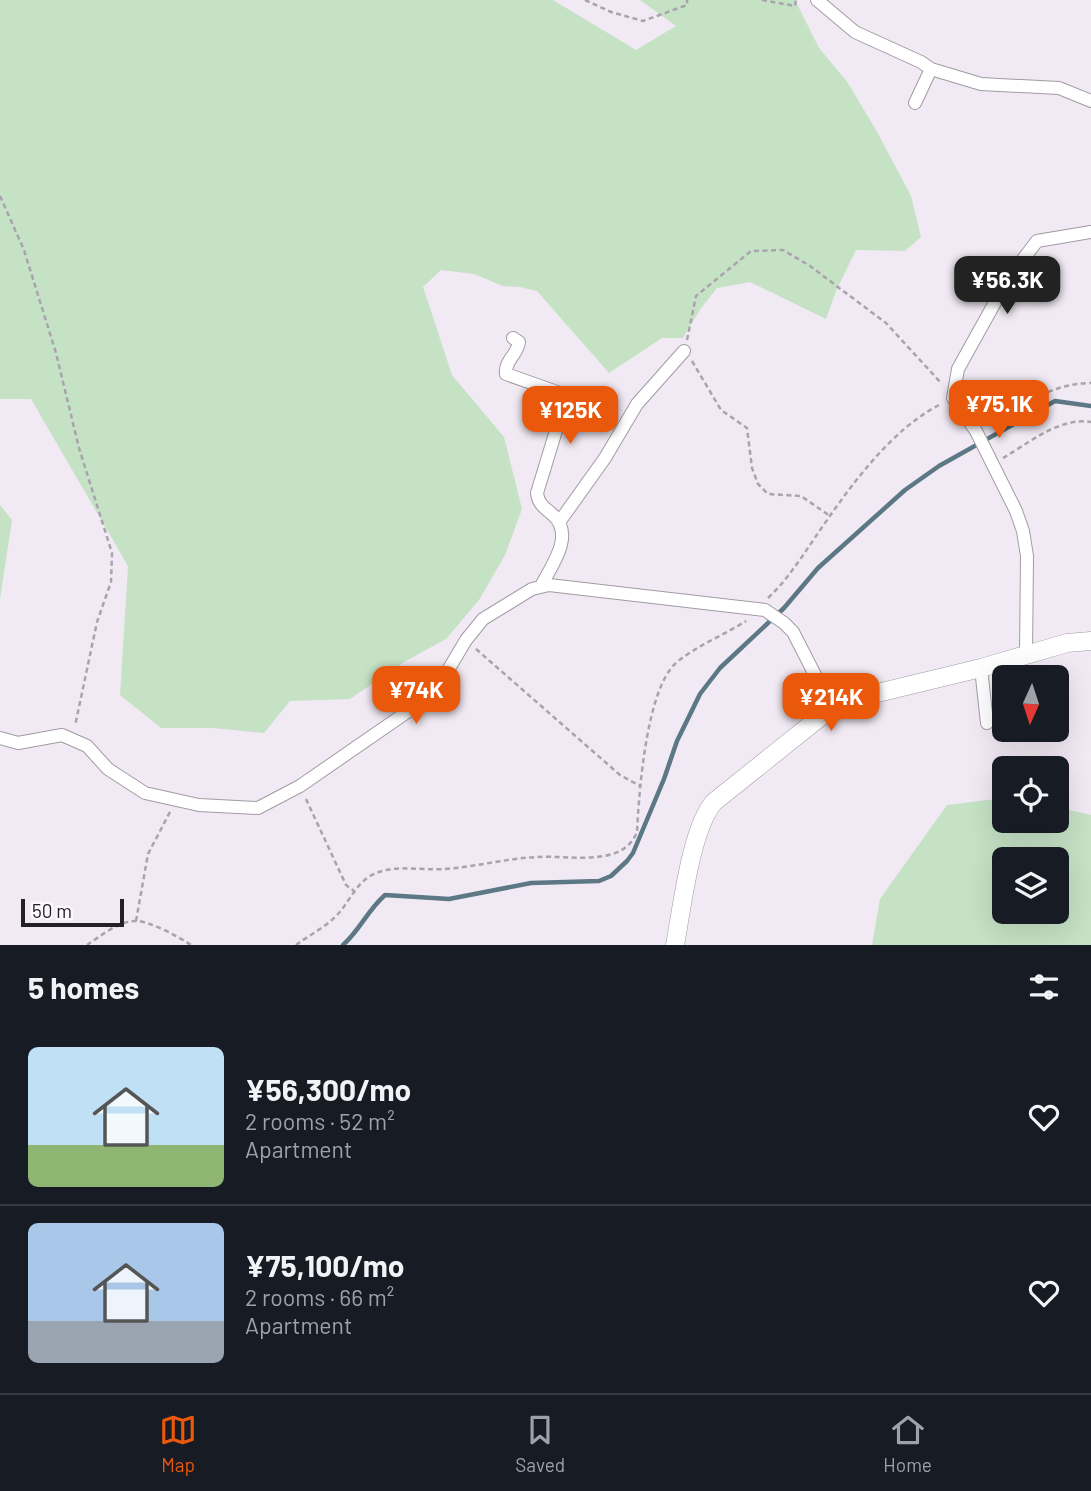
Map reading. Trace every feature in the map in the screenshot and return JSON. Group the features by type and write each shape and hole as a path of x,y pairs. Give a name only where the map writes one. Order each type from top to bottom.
{"main road":[{"path":"675,945 697,832 706,811 713,802 798,735 834,710 865,696 1068,643 1091,641"}],"street":[{"path":"817,0 855,32 931,69 981,84 1059,88 1091,101"},
{"path":"915,103 931,69"},
{"path":"1026,654 1027,556 1023,531 1016,511 976,431 953,398 958,369 1008,279 1037,241 1091,232"},
{"path":"513,338 519,342 519,347 505,368 506,374 557,392 565,401 537,493 540,503 560,521 562,531 561,547 541,586"},
{"path":"560,521 605,458 636,404 684,351"},
{"path":"0,738 18,743 62,735 87,746 122,779 145,793 199,805 258,808 300,786 421,702 441,682 466,640 483,620 541,586 765,610 784,622 802,645 834,710"},
{"path":"981,667 987,723"}],"path":[{"path":"584,0 611,12 643,21 687,5 687,0"},
{"path":"762,0 795,6 796,0"},
{"path":"0,196 24,250 57,353 79,448 112,553 111,582 97,622 73,739"},
{"path":"296,945 335,917 368,877 382,871 401,868 442,870 537,857 606,856 616,853 634,840 637,832 644,747 663,679 675,663 765,610 765,600 786,581 830,516 884,450 921,414 953,398 935,373 886,323 810,266 783,250 751,251 696,296 684,351 720,410 747,428 752,468 758,484 768,494 801,496 830,516"},
{"path":"976,431 1050,390 1076,383 1091,383"},
{"path":"993,464 1065,423 1079,420 1091,422"},
{"path":"466,640 620,775 640,786"},
{"path":"300,786 346,885 354,891"},
{"path":"136,921 148,854 175,801"},
{"path":"87,945 113,928 136,921 191,945"}],"green space":[{"path":"0,0 553,0 636,50 676,26 640,0 795,0 819,48 848,83 876,130 911,196 921,237 905,251 856,250 826,319 750,282 717,288 683,338 662,338 609,373 537,291 503,286 474,274 441,270 423,287 452,375 504,437 522,509 505,555 479,600 446,639 404,662 350,699 290,701 264,733 213,728 161,728 120,695 128,566 31,399 0,399"},
{"path":"0,505 12,520 0,599"},
{"path":"992,799 992,833 1069,833 1069,810 1091,815 1091,945 872,945 880,899 947,805"}],"waterway":[{"path":"343,945 385,895 449,899 531,883 599,881 611,876 633,853 677,741 700,694 720,668 784,608 818,568 905,490 939,466 1055,401 1091,406"}]}
